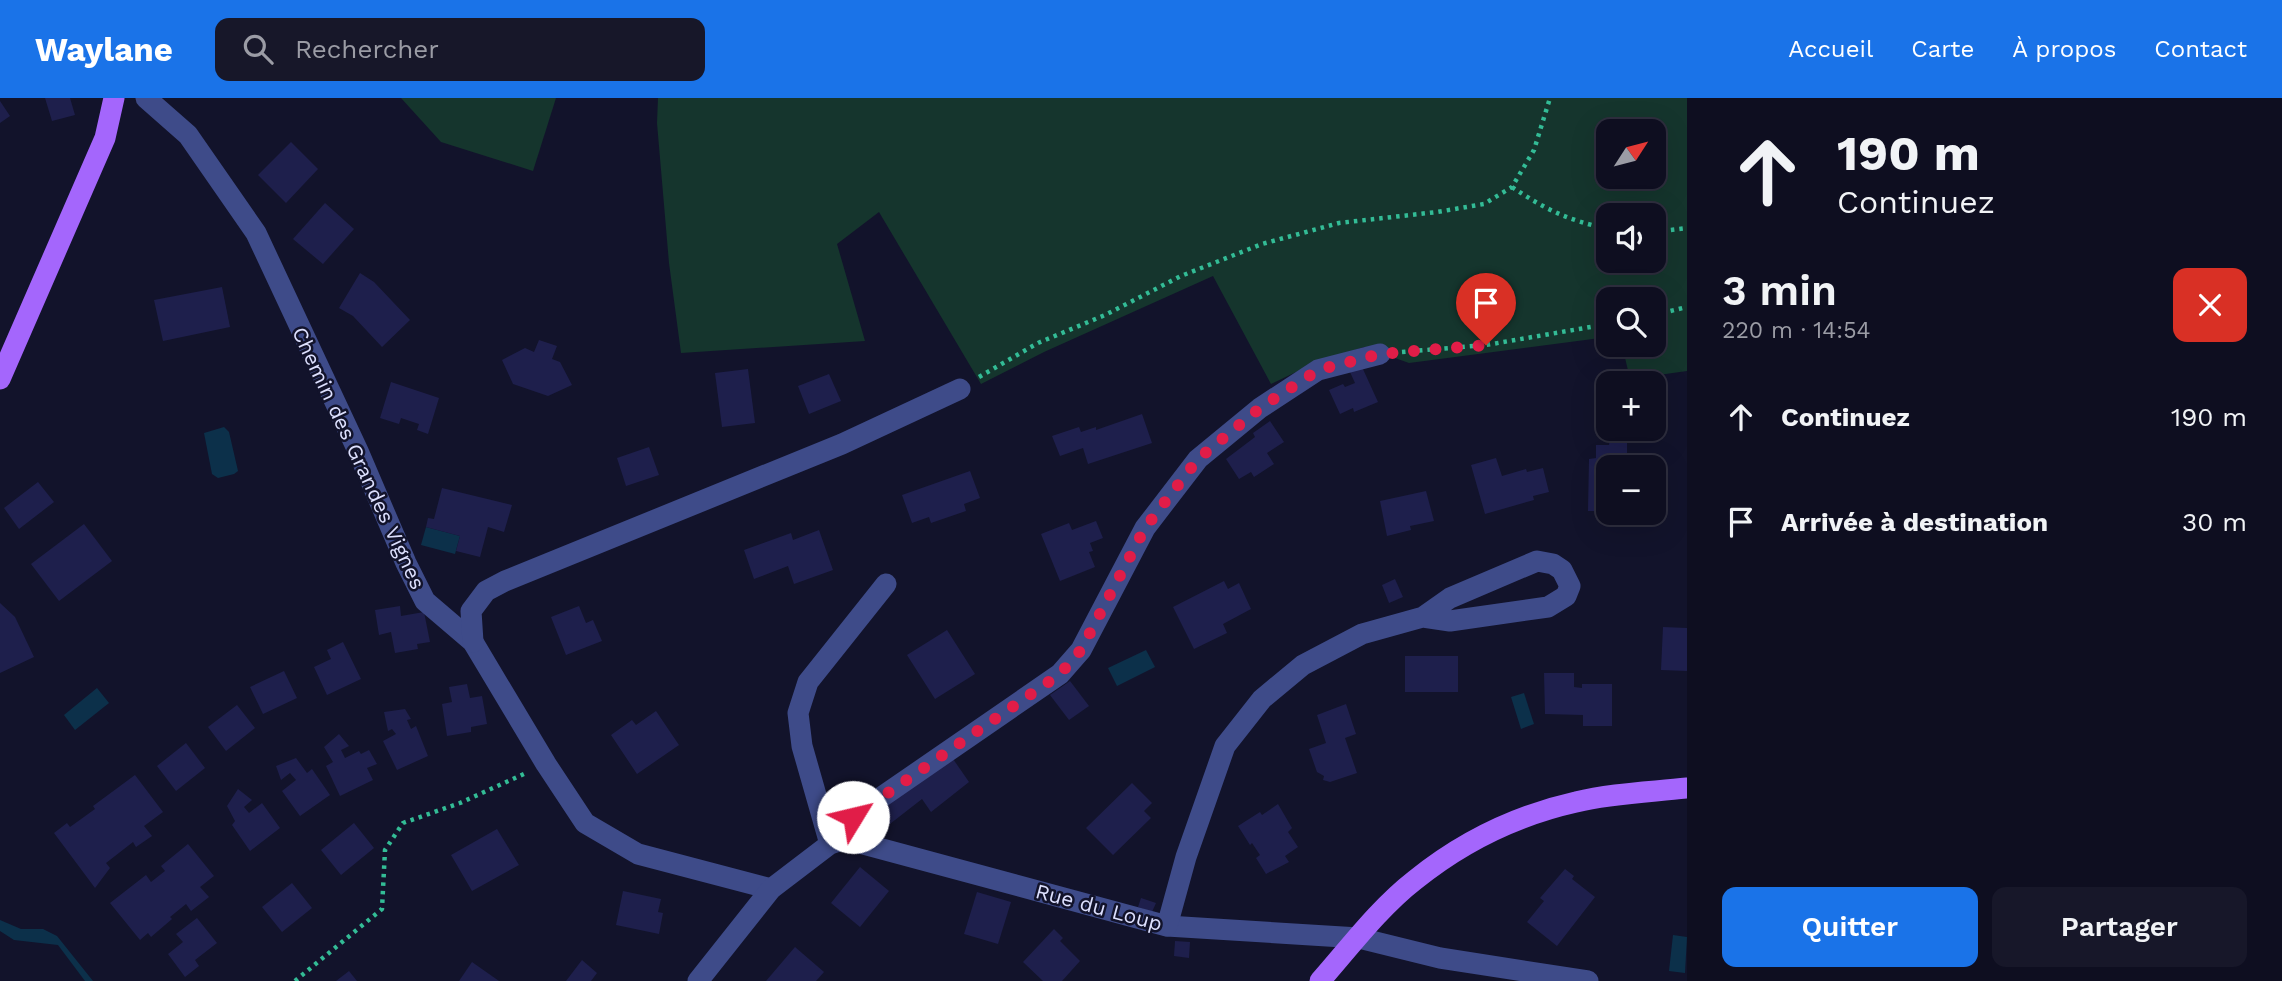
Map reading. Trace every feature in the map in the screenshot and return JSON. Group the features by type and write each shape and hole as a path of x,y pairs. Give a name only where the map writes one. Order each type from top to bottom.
{"main road":[{"path":"0,379 105,138 114,98"},
{"path":"1320,981 1414,880 1454,853 1508,823 1577,801 1687,788"}],"street":[{"name":"Chemin des Grandes Vignes","path":"146,98 188,135 256,233 425,601 473,642 546,765 585,823 638,854 771,889"},
{"path":"698,981 771,889 837,842 854,816 1060,674 1081,650 1145,528 1198,459 1260,408 1318,370 1380,354"},
{"path":"473,642 471,611 485,591 842,444 960,389"},
{"path":"1167,926 1186,857 1224,746 1262,699 1303,665 1362,634 1423,617 1450,598 1537,561 1553,564 1562,570 1570,586 1566,596 1548,607 1450,621 1423,617"},
{"path":"837,842 802,746 798,713 808,682 886,584"},
{"name":"Rue du Loup","path":"837,842 1167,926 1359,938 1440,958 1588,981"}],"path":[{"path":"960,389 1038,343 1105,315 1181,276 1262,244 1339,223 1484,204 1512,187 1534,150 1550,98"},
{"path":"1512,187 1540,206 1572,221 1596,226"},
{"path":"1666,231 1687,228"},
{"path":"1666,312 1687,307"},
{"path":"1380,354 1486,345 1596,326"},
{"path":"295,981 382,909 384,850 403,823 460,803 546,765"}],"green space":[{"path":"401,98 556,98 533,171 441,142"},
{"path":"658,98 1687,98 1687,371 1666,374 1666,371 1628,371 1625,357 1666,357 1666,287 1596,287 1596,339 1409,363 1364,347 1317,362 1271,384 1213,276 1044,352 981,384 879,212 837,244 865,341 681,353 669,263 657,123"}],"water":[{"path":"224,427 229,432 238,471 218,478 212,474 204,433"},
{"path":"426,527 460,536 455,554 421,545"},
{"path":"1146,650 1155,667 1117,686 1108,668"},
{"path":"97,688 109,703 75,730 64,715"},
{"path":"1524,693 1534,724 1521,729 1511,697"},
{"path":"0,920 21,929 43,929 57,936 93,981 85,981 58,945 14,940 0,931"},
{"path":"1673,935 1687,937 1685,973 1669,971"}],"building":[{"path":"45,98 70,98 75,115 52,121"},
{"path":"0,101 10,116 0,123"},
{"path":"291,142 318,169 286,203 258,175"},
{"path":"325,203 354,229 323,264 293,239"},
{"path":"360,273 374,282 410,320 382,347 353,316 339,308"},
{"path":"222,287 230,327 163,341 154,300"},
{"path":"539,340 557,346 552,359 560,362 572,385 548,396 513,384 502,360 525,348 534,352"},
{"path":"1362,367 1378,402 1354,412 1353,408 1340,414 1329,390 1343,384 1345,387 1355,383 1350,372"},
{"path":"748,369 755,423 722,427 715,373"},
{"path":"829,374 841,401 809,414 798,386"},
{"path":"391,382 439,398 428,434 417,430 419,424 401,418 399,424 380,418"},
{"path":"1142,414 1152,443 1088,464 1083,448 1060,456 1052,436 1079,427 1081,432 1096,427 1096,430"},
{"path":"1270,421 1284,442 1267,453 1274,464 1254,477 1251,472 1239,479 1226,459 1255,437 1253,433"},
{"path":"1610,441 1627,441 1627,453 1647,455 1596,455 1596,445 1609,445"},
{"path":"649,447 659,475 626,486 617,458"},
{"path":"1496,458 1502,476 1526,469 1527,472 1543,468 1549,492 1533,496 1534,500 1485,514 1471,465"},
{"path":"1596,458 1596,511 1588,511 1589,459"},
{"path":"970,471 980,498 964,504 966,511 931,523 929,517 912,523 902,495"},
{"path":"38,482 54,502 19,529 4,508"},
{"path":"442,488 512,505 504,532 488,527 480,557 456,551 460,536 426,527 428,518 434,519"},
{"path":"1426,491 1434,521 1410,526 1411,530 1387,536 1380,501"},
{"path":"1096,521 1103,538 1090,543 1093,551 1089,552 1095,567 1060,581 1041,534 1069,523 1072,530"},
{"path":"84,524 112,561 59,601 31,564"},
{"path":"819,530 833,570 794,584 788,566 754,579 744,550 791,533 793,540"},
{"path":"1395,579 1403,597 1389,603 1382,585"},
{"path":"1224,581 1228,589 1239,583 1251,609 1223,624 1227,633 1194,649 1173,607"},
{"path":"0,603 15,617 34,657 0,673"},
{"path":"400,606 401,616 424,612 430,642 417,644 418,649 395,653 391,632 379,635 375,610"},
{"path":"579,606 586,623 593,620 602,641 566,655 551,617"},
{"path":"1663,627 1687,628 1687,671 1661,670"},
{"path":"947,630 975,674 935,699 907,655"},
{"path":"343,642 361,679 327,695 314,667 331,659 327,650"},
{"path":"1405,656 1458,656 1458,692 1405,692"},
{"path":"284,671 297,698 263,714 250,687"},
{"path":"1544,673 1574,673 1574,687 1582,688 1582,684 1612,684 1612,726 1583,726 1583,715 1545,714"},
{"path":"1070,681 1089,706 1069,720 1050,695"},
{"path":"467,684 470,698 482,696 487,724 471,727 471,732 447,736 442,704 452,702 449,687"},
{"path":"1346,704 1356,734 1345,738 1357,773 1330,782 1323,780 1324,776 1317,772 1309,749 1326,743 1317,715"},
{"path":"237,705 255,728 226,751 208,727"},
{"path":"405,709 411,719 407,720 411,729 416,726 428,756 397,770 383,741 396,734 392,729 388,731 384,712"},
{"path":"656,711 679,745 637,774 611,735 632,720 636,725"},
{"path":"339,734 349,746 341,750 345,758 359,751 361,754 369,750 377,764 367,768 373,780 340,796 326,766 333,762 324,747"},
{"path":"186,743 205,768 176,791 157,766"},
{"path":"951,756 969,782 931,812 922,799 886,827 872,807"},
{"path":"296,758 307,773 312,769 330,795 300,816 282,791 296,780 290,773 281,780 276,766"},
{"path":"135,775 163,812 144,826 152,836 136,847 133,842 106,863 110,868 95,888 54,833 67,823 70,827"},
{"path":"1132,783 1152,803 1144,811 1151,818 1113,855 1086,828"},
{"path":"238,789 252,800 244,807 249,813 262,803 280,828 250,851 232,825 235,821 227,806"},
{"path":"1278,804 1292,828 1288,832 1298,847 1285,856 1289,862 1266,874 1256,858 1260,855 1238,826"},
{"path":"354,823 374,848 341,875 321,850"},
{"path":"497,829 519,865 472,891 451,855"},
{"path":"188,844 214,876 200,887 209,897 191,911 186,904 151,937 148,933 140,940 110,903 146,875 151,882 165,871 161,866"},
{"path":"860,867 889,891 860,927 831,903"},
{"path":"1565,869 1574,876 1572,879 1595,897 1557,946 1527,922 1544,901 1540,898"},
{"path":"292,883 312,908 282,932 262,907"},
{"path":"623,891 661,899 658,912 663,913 659,934 616,925"},
{"path":"977,892 1011,902 998,944 964,934"},
{"path":"1141,898 1156,903 1152,912 1138,907"},
{"path":"197,918 217,943 195,960 199,966 185,977 168,954 183,942 176,934"},
{"path":"1054,929 1063,938 1060,941 1080,961 1062,981 1043,981 1023,962"},
{"path":"1175,941 1190,942 1189,958 1174,956"},
{"path":"795,947 824,972 816,981 766,981"},
{"path":"582,960 597,973 591,981 566,981"},
{"path":"472,962 499,981 459,981"},
{"path":"349,971 357,981 336,981"}],"route":[{"path":"853,817 1060,674 1081,650 1145,528 1198,459 1260,408 1318,370 1380,354 1486,345"}]}
